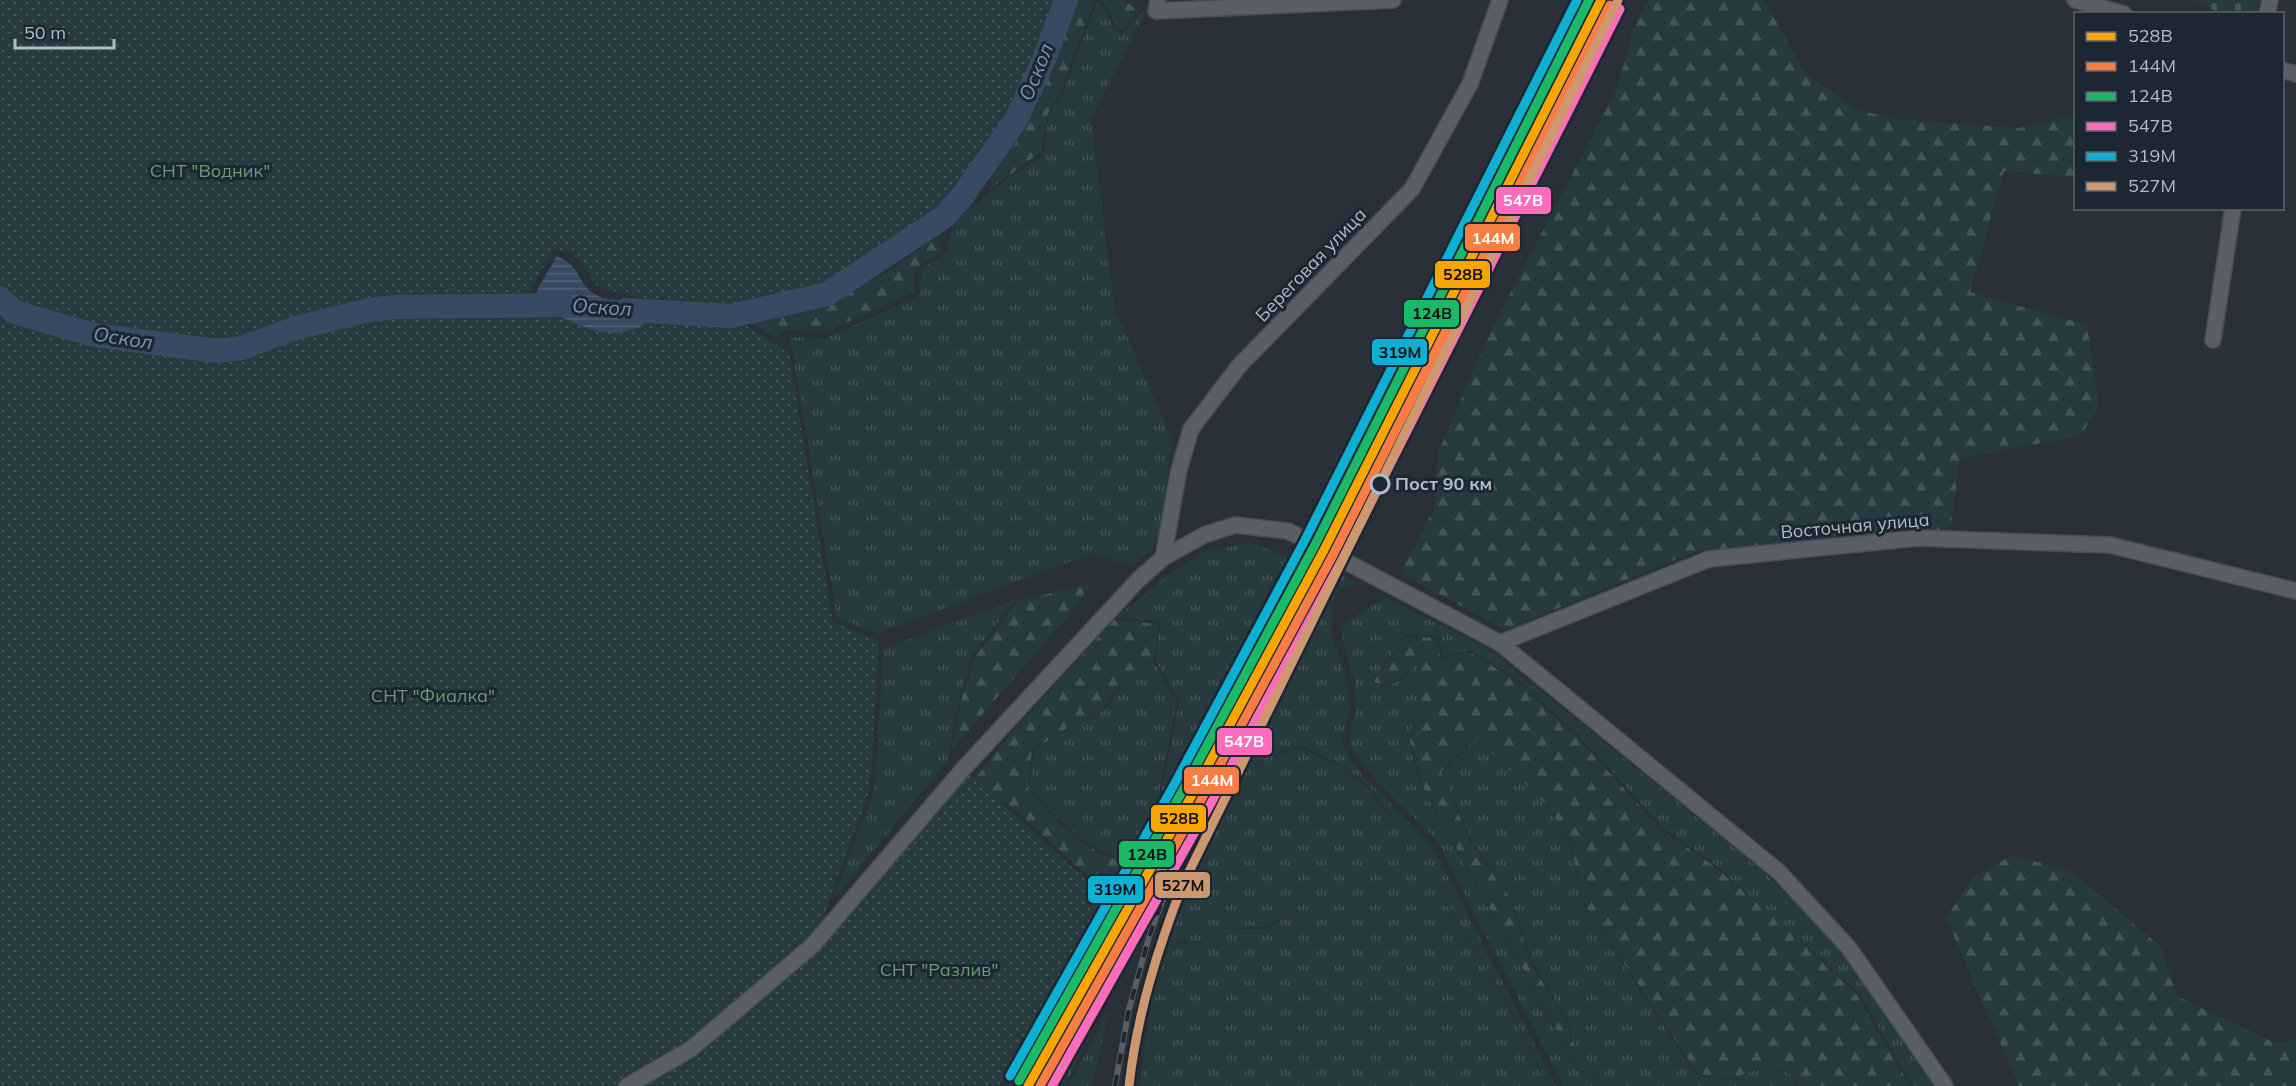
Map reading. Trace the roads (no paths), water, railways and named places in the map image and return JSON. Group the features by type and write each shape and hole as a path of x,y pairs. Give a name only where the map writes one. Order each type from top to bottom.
{"street":[{"path":"1158,0 1156,11 1393,0"},
{"name":"Береговая улица","path":"1163,558 1179,470 1191,429 1239,366 1413,189 1470,84 1500,0"},
{"path":"2075,0 2117,12"},
{"path":"2213,340 2233,210"},
{"path":"627,1086 691,1048 813,945 964,768 1139,579 1163,558 1204,535 1235,525 1288,531 1500,643 1779,872 1849,948 1945,1086"},
{"name":"Восточная улица","path":"1500,643 1709,560 1918,538 2110,545 2296,591"}],"water":[{"path":"557,256 571,265 585,286 596,295 636,303 659,313 643,325 627,331 611,333 581,326 533,304 538,288"}],"waterway":[{"name":"Оскол","path":"626,310 731,316 827,294 944,217 961,198 1016,120 1045,57 1066,0"},
{"name":"Оскол","path":"0,298 14,312 94,335 217,351 242,348 296,328 369,310 396,307 564,305"}],"railway":[{"path":"1274,670 1382,456"},
{"path":"1115,1086 1129,1009 1149,937 1171,877 1240,736 1300,643"}],"place":[{"name":"Пост 90 км","path":"1380,484"}],"park label":[{"name":"СНТ \"Водник\"","path":"210,171"},
{"name":"СНТ \"Фиалка\"","path":"433,696"},
{"name":"СНТ \"Разлив\"","path":"939,970"}]}
